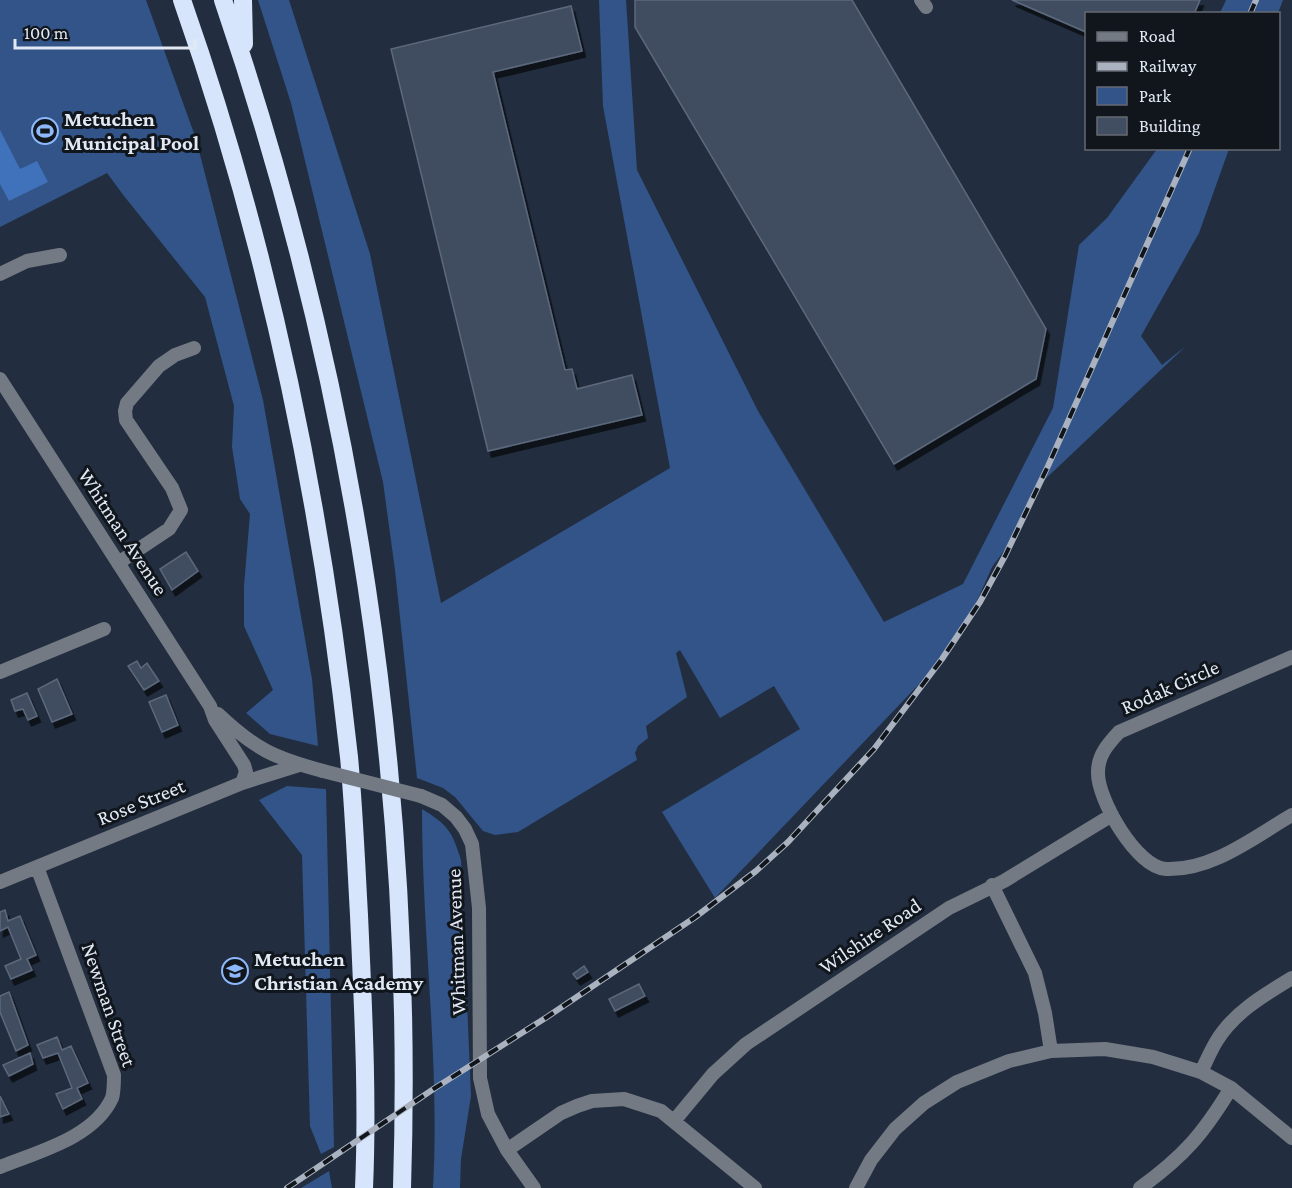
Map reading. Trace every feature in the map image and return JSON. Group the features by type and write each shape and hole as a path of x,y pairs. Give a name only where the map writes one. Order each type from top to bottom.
{"highway":[{"path":"182,0 207,75 246,209 272,310 295,412 328,600 352,799 362,972 365,1097 364,1188"},
{"path":"223,0 285,197 328,372 360,538 379,673 394,809 402,956 405,1075 402,1188"},
{"path":"243,0 245,64"}],"street":[{"path":"0,274 27,261 60,255"},
{"path":"118,563 169,530 181,510 172,488 126,420 127,403 166,360 194,348"},
{"name":"Whitman Avenue","path":"0,380 210,706 215,720 244,765 246,772 242,783"},
{"path":"0,672 104,629"},
{"name":"Rodak Circle","path":"1292,657 1119,732 1106,746 1100,758 1098,771 1100,789 1112,815 1132,846 1154,866 1164,869 1182,868 1214,860 1292,815"},
{"name":"Whitman Avenue","path":"210,706 251,742 280,759 421,796 442,805 456,817 465,829 472,844 479,908 480,1078 488,1114 507,1150 534,1188"},
{"name":"Rose Street","path":"0,882 242,783 299,765"},
{"name":"Wilshire Road","path":"674,1121 713,1074 746,1044 949,908 1004,881 1112,815"},
{"name":"Newman Street","path":"0,1167 72,1137 95,1123 112,1097 114,1075 37,867"},
{"path":"992,885 1035,973 1051,1051"},
{"path":"1201,1072 1217,1040 1235,1019 1258,999 1292,978"},
{"path":"856,1188 871,1160 895,1130 924,1103 957,1082 1009,1061 1051,1051 1105,1049 1153,1057 1201,1072 1231,1088 1292,1138"},
{"path":"1140,1188 1186,1152 1209,1124 1231,1088"},
{"path":"507,1150 561,1113 592,1101 624,1100 661,1111 755,1188"}],"green space":[{"path":"0,0 146,0 196,139 263,400 312,679 318,746 270,734 246,713 273,690 244,626 244,586 250,514 240,499 232,447 234,406 205,297 107,173 0,227"},
{"path":"258,0 289,0 370,254 441,603 670,468 603,106 599,0 626,0 637,170 758,411 884,622 963,584 1053,408 1079,245 1107,218 1156,150 1229,150 1199,233 1141,336 1162,365 1186,346 1039,485 1022,527 992,567 966,626 922,681 715,898 662,812 800,729 774,686 720,718 680,650 676,653 687,697 646,726 648,738 638,746 635,753 637,760 518,832 495,835 483,831 455,797 443,788 417,778 395,570 383,482 291,103"},
{"path":"1226,0 1283,0 1278,12 1220,12"},
{"path":"287,786 326,789 334,1147 321,1154 310,1126 302,855 259,800"},
{"path":"422,809 438,820 452,835 461,860 471,1096 461,1159 460,1188 433,1188 435,1141 433,1046"},
{"path":"329,1171 332,1188 301,1188"}],"shaded area":[{"path":"0,130 20,169 37,161 48,182 9,201 0,184"}],"building":[{"path":"635,0 852,0 1046,329 1036,379 894,464 635,27"},
{"path":"1012,0 1200,0 1195,12 1085,12 1085,32"},
{"path":"571,6 582,51 493,72 565,370 572,369 577,389 632,375 642,415 488,451 391,49"},
{"path":"186,552 198,571 172,590 160,569"},
{"path":"137,661 141,668 147,663 159,681 144,690 128,666"},
{"path":"57,679 72,714 52,722 38,689"},
{"path":"27,693 37,716 28,720 23,709 15,711 11,700"},
{"path":"166,695 178,725 162,732 149,702"},
{"path":"5,910 8,921 20,916 36,955 27,959 32,970 11,979 5,966 21,959 8,927 0,931 0,912"},
{"path":"584,966 588,972 577,979 573,974"},
{"path":"639,984 645,996 615,1011 609,999"},
{"path":"9,992 28,1045 16,1051 0,1012 0,996"},
{"path":"57,1037 62,1050 71,1046 88,1083 77,1088 82,1099 63,1109 56,1094 72,1088 58,1053 43,1058 37,1045"},
{"path":"30,1053 33,1064 9,1076 3,1065"},
{"path":"0,1096 9,1114 0,1117"}],"railway":[{"path":"1251,12 1256,0"},
{"path":"287,1188 694,918 756,871 788,842 874,749 942,659 980,602 1005,556 1048,466 1189,150"}],"place":[{"name":"Metuchen Municipal Pool","path":"45,131"},
{"name":"Metuchen Christian Academy","path":"235,971"}]}
